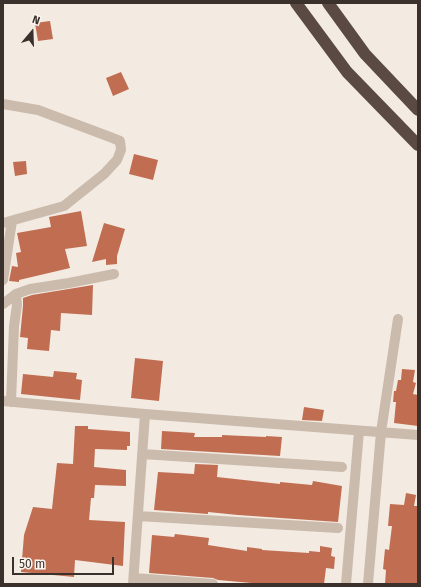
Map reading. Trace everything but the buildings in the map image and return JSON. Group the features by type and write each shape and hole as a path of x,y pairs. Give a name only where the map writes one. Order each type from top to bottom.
{"highway":[{"path":"296,3 347,72 418,145"},
{"path":"328,3 365,54 418,110"}],"street":[{"path":"3,104 38,110 110,137 120,141 122,150 117,160 104,174 64,206 7,222 3,280"},
{"path":"3,304 16,294 30,289 114,274"},
{"path":"16,294 17,305 7,402 418,435"},
{"path":"368,584 381,432 398,319"},
{"path":"145,414 134,581 213,584"},
{"path":"346,584 359,431"},
{"path":"142,454 342,467"},
{"path":"138,516 338,528"}]}
